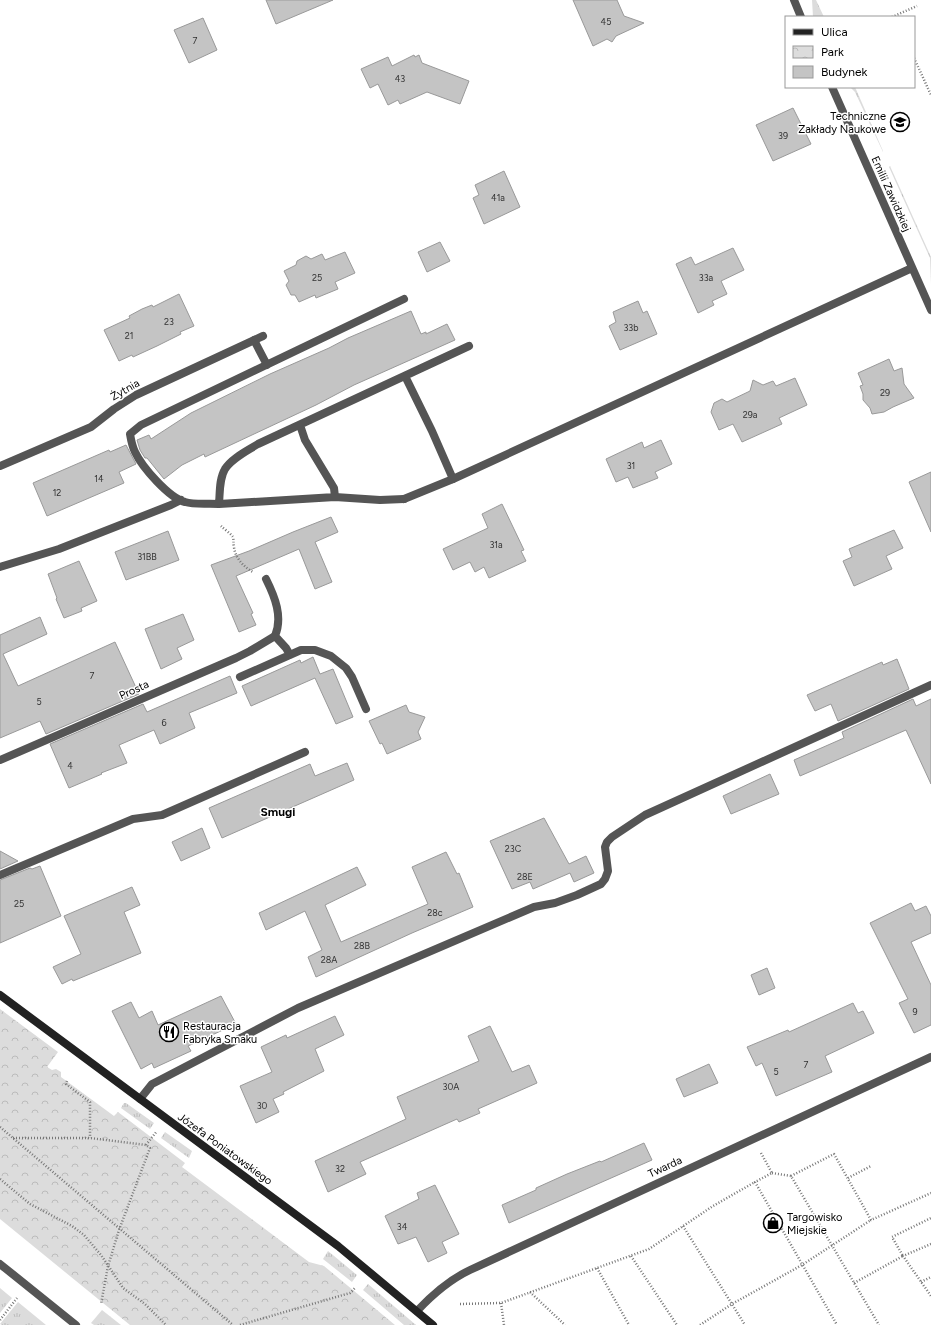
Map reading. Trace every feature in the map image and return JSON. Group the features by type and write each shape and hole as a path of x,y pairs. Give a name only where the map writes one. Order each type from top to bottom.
{"street":[{"path":"794,0 801,16"},
{"name":"Emilii Zawidzkiej","path":"832,88 931,310"},
{"path":"404,299 141,425 130,434 135,453 168,493 185,502 219,504 335,496 380,500 404,499 453,479 912,268"},
{"name":"Żytnia","path":"0,466 91,427 114,409 136,395 263,336"},
{"path":"254,340 267,365"},
{"path":"219,504 222,477 225,470 229,465 258,444 469,346"},
{"path":"405,376 432,431 453,479"},
{"path":"300,425 305,440 332,484 335,496"},
{"path":"0,567 59,549 181,500"},
{"path":"266,579 272,590 278,609 278,627 275,636 290,655"},
{"name":"Prosta","path":"0,760 236,658 275,636"},
{"path":"240,677 300,650 315,650 331,656 346,668 352,677 366,709"},
{"path":"140,1099 152,1084 298,1008 534,907 555,903 601,884 608,871 605,847 607,842 645,815 931,685"},
{"path":"0,875 133,819 162,814 305,752"},
{"name":"Józefa Poniatowskiego","path":"0,995 338,1246 433,1325"},
{"name":"Twarda","path":"417,1311 438,1290 459,1275 931,1057"},
{"path":"0,1264 76,1325"}],"path":[{"path":"896,16 917,6"},
{"path":"915,60 931,94"},
{"path":"221,526 232,535 235,553 242,564 266,579"},
{"path":"66,1081 66,1084 90,1102 90,1138"},
{"path":"0,1127 233,1325"},
{"path":"146,1145 160,1127"},
{"path":"13,1138 90,1138 146,1145 150,1148 108,1266 101,1304"},
{"path":"754,1138 772,1173"},
{"path":"460,1304 501,1303 649,1249 713,1206 772,1173 791,1176 834,1154 871,1220"},
{"path":"848,1178 871,1166"},
{"path":"791,1176 879,1325"},
{"path":"0,1179 30,1204 72,1226 93,1245 123,1288 145,1304 166,1325"},
{"path":"755,1182 837,1325"},
{"path":"700,1325 732,1304 802,1265 871,1220 931,1193"},
{"path":"931,1218 892,1237 903,1256 931,1296"},
{"path":"683,1226 746,1325"},
{"path":"854,1283 903,1256 931,1244"},
{"path":"631,1256 677,1325"},
{"path":"597,1268 629,1325"},
{"path":"921,1282 931,1277"},
{"path":"0,1320 27,1286"},
{"path":"240,1325 350,1293 355,1288"},
{"path":"530,1292 565,1325"},
{"path":"501,1303 504,1325"}],"green space":[{"path":"812,0 816,0 824,16 813,16"},
{"path":"851,88 855,88 883,152 855,92"},
{"path":"890,166 931,257 931,284 930,258 889,167"},
{"path":"0,1009 58,1052 47,1067 61,1072 61,1077 114,1116 118,1112 185,1163 182,1167 309,1262 324,1266 395,1325 130,1325 0,1219"},
{"path":"124,1103 154,1123 150,1129 121,1108"},
{"path":"165,1132 192,1151 189,1158 161,1138"},
{"path":"328,1251 357,1275 352,1282 323,1259"},
{"path":"368,1284 416,1325 404,1325 363,1290"},
{"path":"0,1288 12,1298 0,1313"},
{"path":"18,1302 46,1325 0,1324"},
{"path":"102,1310 121,1325 94,1325 91,1323"}],"building":[{"path":"266,0 333,0 276,24"},
{"path":"573,0 617,0 624,16 644,23 616,36 612,42 607,39 593,46"},
{"path":"203,18 217,50 189,63 174,30"},
{"path":"414,55 415,57 419,55 422,63 469,81 460,104 427,92 400,104 398,100 388,105 378,84 370,88 361,69 388,57 392,66"},
{"path":"793,108 811,144 773,161 756,125"},
{"path":"504,171 520,207 484,224 473,198 479,195 475,185"},
{"path":"440,242 450,261 427,272 418,252"},
{"path":"733,248 744,270 721,281 727,294 712,301 714,305 698,313 676,264 691,257 695,265"},
{"path":"345,252 355,273 335,282 338,289 316,298 315,295 299,302 295,295 291,295 286,285 289,281 284,271 296,265 297,261 306,256 311,259 322,254 325,260"},
{"path":"179,294 194,326 180,332 181,334 157,346 133,357 132,355 119,361 104,330 130,318 129,316 142,309 152,305 153,307"},
{"path":"638,301 643,313 647,311 657,334 620,350 609,326 616,322 613,312"},
{"path":"411,311 421,334 426,332 426,334 447,324 455,340 354,385 316,405 205,457 204,454 182,465 164,479 147,458 145,458 140,450 137,440 149,435 151,439 191,413 270,374"},
{"path":"889,359 894,371 902,368 904,384 914,398 884,412 872,414 870,408 863,400 863,394 860,386 863,385 858,373"},
{"path":"795,378 807,405 779,418 782,424 742,442 733,424 719,430 711,412 714,403 722,399 727,402 750,391 753,380 763,385 773,381 776,386"},
{"path":"661,440 672,464 655,472 658,478 633,488 628,477 616,482 606,459 642,442 644,448"},
{"path":"126,445 136,464 119,472 124,483 47,516 33,483 109,450 110,452"},
{"path":"931,472 931,532 909,482"},
{"path":"502,504 524,550 521,551 526,561 489,578 484,567 475,572 470,562 453,570 443,549 488,528 482,514"},
{"path":"331,517 338,532 315,542 332,582 315,589 299,549 236,576 253,613 251,614 256,625 239,632 211,565"},
{"path":"894,530 903,548 886,556 892,569 854,586 843,561 852,557 849,549"},
{"path":"168,531 179,560 126,580 115,552"},
{"path":"79,561 97,601 81,608 82,611 64,618 48,574"},
{"path":"183,614 194,640 177,648 182,659 161,669 145,629"},
{"path":"40,617 47,634 3,654 18,686 115,642 139,694 46,734 40,721 0,738 0,635"},
{"path":"313,657 320,674 333,669 353,717 336,724 315,678 251,706 242,686 300,660 301,663"},
{"path":"897,659 909,689 838,721 831,704 815,711 807,695 882,662 883,665"},
{"path":"230,676 237,693 189,713 195,728 160,744 154,730 119,745 127,763 69,788 50,744 143,704 147,712"},
{"path":"913,699 916,706 931,699 931,784 906,730 800,776 794,760 844,738 842,732"},
{"path":"406,705 409,712 425,717 418,732 421,739 387,754 382,743 380,744 369,721"},
{"path":"347,763 354,780 222,838 209,808 310,764 315,776"},
{"path":"770,774 779,794 731,814 723,796"},
{"path":"544,818 569,864 586,856 594,873 574,882 570,873 533,889 530,882 512,889 490,841"},
{"path":"202,828 210,848 181,861 172,842"},
{"path":"0,851 18,861 0,869"},
{"path":"446,852 457,874 459,873 473,907 316,977 308,957 322,950 305,911 266,930 259,913 357,867 366,885 325,905 341,942 428,904 412,867"},
{"path":"40,866 61,916 0,943 0,880 30,868 32,869"},
{"path":"132,887 140,905 124,912 141,953 73,981 72,979 62,984 53,967 81,954 64,916"},
{"path":"911,903 915,911 926,906 931,916 931,933 911,942 931,985 931,1025 914,1033 899,1003 908,999 870,923"},
{"path":"767,968 775,988 759,995 751,975"},
{"name":"Restauracja Fabryka Smaku","path":"221,996 236,1024 188,1046 191,1051 154,1068 152,1063 141,1069 112,1011 131,1002 139,1018 152,1011 158,1025"},
{"path":"853,1003 858,1013 863,1011 874,1033 825,1056 832,1072 776,1096 762,1063 756,1066 747,1047 788,1030 789,1032"},
{"path":"335,1016 344,1035 315,1049 324,1071 283,1092 284,1094 273,1099 279,1112 256,1123 240,1086 272,1072 261,1047 286,1035 287,1038"},
{"path":"490,1026 512,1072 529,1065 537,1083 478,1109 480,1113 459,1122 457,1119 360,1162 366,1174 328,1192 315,1161 406,1119 397,1097 479,1061 468,1036"},
{"path":"709,1064 718,1083 684,1097 676,1079"},
{"path":"644,1143 652,1160 509,1223 502,1205 567,1174 600,1161 601,1162"},
{"path":"435,1185 459,1234 442,1242 447,1253 428,1262 416,1237 398,1244 385,1216 419,1199 417,1193"}],"place":[{"name":"Techniczne Zakłady Naukowe","path":"900,122"},
{"name":"Restauracja Fabryka Smaku","path":"169,1032"},
{"name":"Targowisko Miejskie","path":"773,1223"}],"district":[{"name":"Smugi","path":"278,812"}]}
